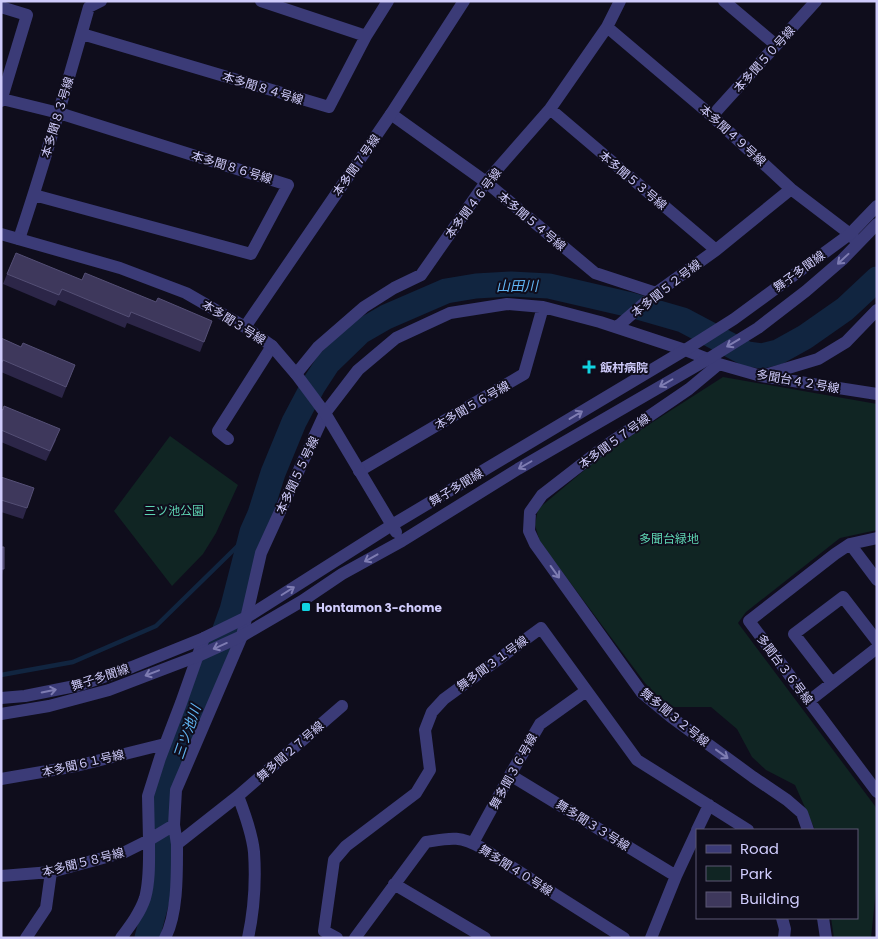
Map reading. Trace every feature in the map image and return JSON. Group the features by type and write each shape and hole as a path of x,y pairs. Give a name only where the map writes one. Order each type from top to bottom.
{"street":[{"name":"本多聞８３号線","path":"19,239 59,114 90,7 102,1"},
{"path":"261,1 284,5 366,36"},
{"name":"本多聞８４号線","path":"82,34 328,107 366,36 388,1"},
{"name":"本多聞７号線","path":"245,327 391,114 464,1"},
{"name":"本多聞４６号線","path":"296,374 318,347 364,307 394,288 422,275 486,182 550,109 607,27 620,1"},
{"path":"724,1 776,45"},
{"name":"本多聞５０号線","path":"712,116 816,1"},
{"path":"1,7 27,14 2,100 59,114"},
{"name":"本多聞４９号線","path":"607,27 712,116 791,188 854,239"},
{"name":"本多聞５３号線","path":"550,109 716,250"},
{"name":"本多聞８６号線","path":"34,195 251,254 288,184 59,114"},
{"name":"本多聞５４号線","path":"391,114 486,182 595,273 656,293"},
{"name":"本多聞５２号線","path":"617,328 656,293 716,250 791,188"},
{"name":"舞子多聞線","path":"1,714 50,706 109,690 198,656 242,636 302,601 342,574 402,541 518,469 714,362 806,291 842,260 877,206"},
{"name":"舞子多聞線","path":"1,698 24,696 80,685 132,667 204,638 247,617 392,525 685,350 877,224"},
{"name":"本多聞３号線","path":"1,234 120,268 186,293 245,327 272,346 325,413 402,541"},
{"name":"本多聞５５号線","path":"177,844 174,825 176,790 242,636 261,553 325,413 358,370 396,338 450,313 508,304 543,307 617,328"},
{"name":"本多聞５６号線","path":"359,471 524,374 543,307"},
{"path":"761,376 818,360 846,342 877,310"},
{"name":"本多聞５２号線","path":"617,328 685,350 714,362"},
{"path":"228,439 214,428 272,346"},
{"name":"多聞台４２号線","path":"714,362 761,376 875,392"},
{"name":"本多聞５７号線","path":"529,531 530,512 542,495 604,447 689,389 714,362"},
{"name":"舞多聞３２号線","path":"529,531 535,544 642,693 671,717 787,800 802,813 808,829"},
{"name":"多聞台３６号線","path":"877,538 850,544 749,621 877,792"},
{"path":"850,544 877,580"},
{"path":"832,683 794,634 843,597 877,641"},
{"name":"舞多聞３１号線","path":"337,938 324,931 334,860 346,846 416,793 430,770 425,730 432,712 444,699 540,628 637,760 746,829"},
{"path":"120,938 132,924 144,899 148,872 148,796 204,638"},
{"path":"809,701 877,648"},
{"name":"舞多聞３６号線","path":"474,843 540,724 586,691"},
{"name":"舞多聞２７号線","path":"177,844 238,796 342,706"},
{"name":"本多聞６１号線","path":"1,779 76,766 165,744"},
{"name":"舞多聞３３号線","path":"510,775 676,876"},
{"path":"238,796 245,814 254,851 255,886 252,922 248,938"},
{"path":"698,829 709,806"},
{"path":"149,840 174,825"},
{"path":"651,938 696,833"},
{"name":"舞多聞４０号線","path":"355,938 426,842 453,838 474,843 624,938"},
{"name":"本多聞５８号線","path":"1,876 51,872 125,852 149,840"},
{"path":"165,938 169,930 175,899 177,844"},
{"path":"26,938 46,908 51,872"},
{"path":"394,884 485,938"},
{"path":"782,919 785,929 784,938"},
{"path":"823,919 826,938"}],"green space":[{"name":"多聞台緑地","path":"723,377 877,404 877,530 840,538 746,612 738,623 877,810 877,880 871,938 834,938 831,919 858,919 858,829 815,829 795,785 766,770 752,757 737,729 711,707 668,707 645,683 540,542 535,525 538,509 606,452"},
{"name":"三ツ池公園","path":"170,436 238,485 216,533 203,554 172,586 114,511"}],"building":[{"path":"16,253 82,280 85,273 156,302 158,298 212,321 204,342 131,312 129,317 62,289 59,295 7,274"},
{"path":"1,338 21,347 23,343 75,365 66,387 3,360 1,364"},
{"path":"4,406 60,429 50,451 1,430 1,409 3,410"},
{"path":"1,477 34,488 27,508 1,500"},
{"path":"1,547 4,547 4,569 1,569"}],"waterway":[{"name":"山田川","path":"147,938 162,881 161,816 182,742 199,702 232,610 252,532 294,422 313,386 328,363 360,332 386,317 446,291 476,286 511,284 549,286 631,305 683,320 747,354 762,356 778,352 805,337 845,309 877,279"},
{"path":"1,675 73,662 156,626 252,532"}],"place":[{"name":"飯村病院","path":"589,367"},
{"name":"Hontamon 3-chome","path":"306,607"}],"water label":[{"name":"三ツ池川","path":"187,732"}]}
